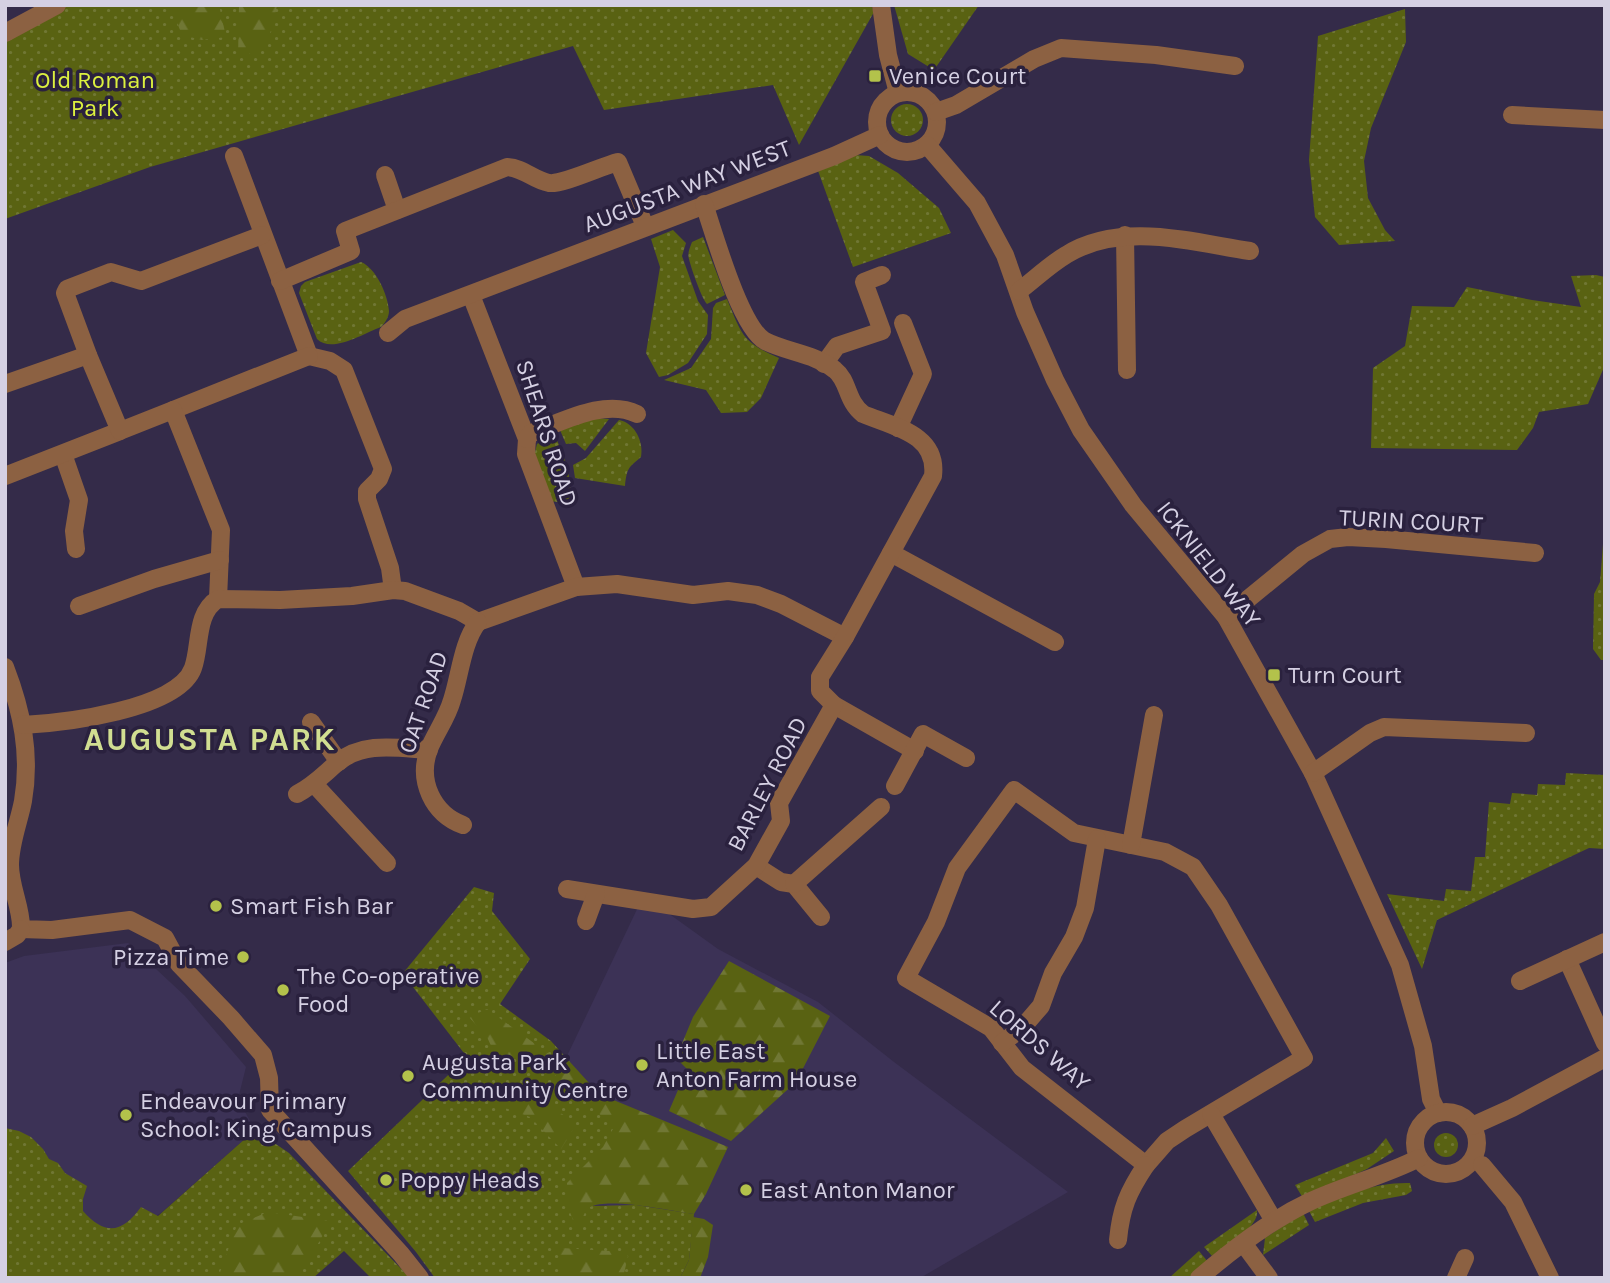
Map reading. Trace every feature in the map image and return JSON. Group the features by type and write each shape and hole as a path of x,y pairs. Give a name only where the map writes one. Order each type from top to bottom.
{"street":[{"path":"5,33 57,5"},
{"path":"881,5 888,55 898,93"},
{"path":"936,111 956,105 1034,59 1060,48 1120,52 1235,66"},
{"path":"898,93 916,93 932,103 936,111 937,130 927,145 910,152 901,152 885,143 877,127 879,110 884,102 898,93"},
{"path":"1512,115 1605,120"},
{"name":"AUGUSTA WAY WEST","path":"388,333 405,319 834,156 880,135"},
{"name":"ICKNIELD WAY","path":"927,145 977,203 1005,255 1025,312 1081,430 1133,505 1226,617 1313,773 1400,965 1423,1046 1431,1099 1438,1113"},
{"path":"234,156 309,356"},
{"path":"280,281 352,251 345,231 507,167 518,168 534,177 556,183 616,158 645,226"},
{"path":"385,175 397,210"},
{"name":"BARLEY ROAD","path":"704,204 744,314 754,332 767,342 824,363 842,377 856,409 923,442 932,453 934,467 929,486 820,677 820,691 834,705 915,751"},
{"path":"120,431 66,298 67,289 111,272 141,281 262,235"},
{"path":"1125,235 1127,370"},
{"path":"1019,292 1066,255 1095,242 1125,235 1250,251"},
{"path":"824,363 837,346 882,331 864,282 882,275"},
{"name":"SHEARS ROAD","path":"471,295 527,439 526,454 576,587"},
{"path":"898,429 923,374 903,323"},
{"path":"5,384 88,355"},
{"path":"5,476 309,356 330,361 344,370 383,469 379,479 370,485 367,499 390,568 393,590"},
{"path":"527,439 530,434 598,410 621,408 637,414"},
{"path":"173,410 221,530 218,599"},
{"path":"62,454 79,500 74,531 76,549"},
{"name":"TURIN COURT","path":"1226,617 1303,554 1330,539 1386,539 1535,552"},
{"path":"891,553 1055,642"},
{"path":"79,606 220,560"},
{"path":"23,725 115,712 175,689 191,673 204,617 211,604 218,599 293,600 393,590 415,593 478,622 576,587 617,584 693,595 744,592 781,604 845,637"},
{"name":"OAT ROAD","path":"463,825 451,820 434,804 426,774 429,750 446,719 469,641 478,622"},
{"path":"5,667 23,725 26,757 24,789 10,863 11,884 20,918 20,929 17,935 5,942"},
{"name":"BARLEY ROAD","path":"567,890 693,909 711,907 757,866 781,821 779,803 834,705"},
{"path":"1130,845 1154,715"},
{"path":"311,722 338,762"},
{"path":"1313,773 1370,733 1384,727 1526,733"},
{"path":"895,786 923,734 967,758"},
{"path":"297,793 315,785 338,762 353,752 372,748 429,750"},
{"path":"315,785 387,863"},
{"name":"LORDS WAY","path":"1118,1240 1120,1217 1126,1198 1146,1165 1167,1141 1304,1058 1199,873 1176,857 1074,833 1014,790 957,868 936,922 906,978 991,1028 1022,1068 1146,1165"},
{"path":"794,884 881,807"},
{"path":"1002,1043 1022,1028 1041,1006 1053,973 1074,937 1085,908 1097,839"},
{"path":"757,866 781,882 794,884 821,917"},
{"path":"586,921 596,894"},
{"path":"20,929 52,930 130,920 165,938 179,964 263,1055 269,1078 270,1110 421,1278"},
{"path":"1520,981 1605,942"},
{"path":"1567,959 1605,1043"},
{"path":"1472,1126 1512,1108 1605,1058"},
{"path":"1438,1113 1457,1114 1472,1126 1477,1138 1472,1161 1462,1170 1450,1174 1438,1173 1427,1167 1419,1158 1415,1144 1418,1131 1426,1120 1438,1113"},
{"path":"1211,1114 1274,1221"},
{"path":"1199,1278 1274,1221 1330,1193 1419,1158"},
{"path":"1482,1165 1513,1202 1550,1278"},
{"path":"1243,1243 1269,1278"},
{"path":"1456,1278 1465,1258"}],"shaded area":[{"path":"640,903 661,908 718,949 818,1002 1068,1192 920,1278 680,1278 689,1260 606,1205 591,1206 567,1056"},
{"name":"Endeavour Primary School: King Campus","path":"128,943 185,996 246,1067 238,1099 255,1130 162,1212 129,1235 5,1278 5,963 24,956"}],"green space":[{"name":"Old Roman Park","path":"62,5 871,5 874,12 799,145 773,85 604,110 573,46 150,167 5,219 5,37"},
{"path":"170,5 219,5 226,37 202,40 182,35"},
{"path":"239,5 277,5 267,39 257,49 238,59"},
{"path":"894,5 979,5 934,70 908,54"},
{"path":"1405,9 1406,42 1371,128 1364,161 1368,198 1385,230 1395,241 1339,245 1315,217 1309,160 1318,36"},
{"path":"907,104 919,108 923,120 919,132 907,136 895,132 891,120 895,108"},
{"path":"855,155 869,156 898,173 939,208 951,233 853,267 817,168"},
{"path":"673,230 686,243 682,256 698,301 708,315 707,334 688,363 668,375 659,377 646,353 660,267 651,239"},
{"path":"703,237 725,295 707,304 688,255 692,242"},
{"path":"361,262 372,270 384,290 388,318 381,327 357,337 339,343 323,343 317,339 299,293 301,286 305,282"},
{"path":"1571,276 1605,277 1605,365 1588,404 1539,412 1533,428 1517,450 1371,448 1373,368 1405,346 1412,306 1454,307 1467,287 1581,307"},
{"path":"727,299 740,329 750,342 779,358 761,398 747,412 721,413 706,390 664,380 691,368 711,339 713,308 716,303"},
{"path":"594,418 609,419 585,451 576,443 566,444 560,430"},
{"path":"619,420 634,429 642,451 641,457 629,469 625,486 575,478 573,465 586,458"},
{"path":"554,434 569,477 569,504 551,501 534,456 537,444"},
{"path":"1605,543 1605,660 1601,660 1593,649 1594,594 1600,582"},
{"path":"1566,773 1605,775 1605,849 1589,848 1437,920 1422,969 1387,894 1444,901 1446,889 1471,891 1475,857 1485,857 1489,802 1510,804 1512,793 1537,795 1538,784 1565,785"},
{"path":"474,887 494,893 492,911 530,959 500,1004 551,1041 628,1126 592,1206 636,1205 694,1214 689,1260 680,1278 435,1278 348,1171 467,1057 413,987 399,978"},
{"path":"729,961 830,1016 796,1082 731,1141 669,1111 687,1069 676,1058 693,1017"},
{"path":"487,1009 611,1099 728,1147 694,1214 611,1203 590,1207 579,1226 574,1223 567,1204 567,1183 603,1147 614,1127 547,1068 493,1050 487,1037 469,1017"},
{"path":"484,1080 542,1098 576,1125 561,1149 530,1117 488,1102"},
{"path":"5,1128 31,1137 65,1173 87,1186 83,1211 99,1225 107,1228 128,1222 141,1207 158,1216 255,1130 289,1153 410,1278 371,1278 344,1251 313,1278 5,1278"},
{"path":"1446,1133 1455,1136 1458,1145 1455,1154 1446,1157 1437,1154 1434,1145 1437,1136"},
{"path":"1386,1138 1394,1151 1367,1169 1303,1198 1295,1185 1373,1153"},
{"path":"1410,1183 1412,1191 1406,1195 1363,1203 1315,1222 1309,1211 1358,1191"},
{"path":"1257,1210 1248,1229 1225,1247 1212,1256 1204,1247"},
{"path":"268,1212 330,1221 322,1238 304,1263 288,1275 265,1280 218,1278 237,1225"},
{"path":"1303,1213 1309,1225 1263,1255 1265,1238"},
{"path":"693,1217 704,1219 713,1225 708,1257 700,1278 680,1278 689,1260"},
{"path":"562,1248 625,1252 628,1256 623,1278 575,1278 557,1263"},
{"path":"1199,1251 1208,1262 1188,1278 1169,1278"}],"place":[{"name":"Venice Court","path":"875,76"},
{"name":"Turn Court","path":"1274,675"},
{"name":"Smart Fish Bar","path":"216,906"},
{"name":"Pizza Time","path":"243,957"},
{"name":"The Co-operative Food","path":"283,990"},
{"name":"Little East Anton Farm House","path":"642,1065"},
{"name":"Augusta Park Community Centre","path":"408,1076"},
{"name":"Endeavour Primary School: King Campus","path":"126,1115"},
{"name":"Poppy Heads","path":"386,1180"},
{"name":"East Anton Manor","path":"746,1190"}],"district":[{"name":"AUGUSTA PARK","path":"210,739"}]}
